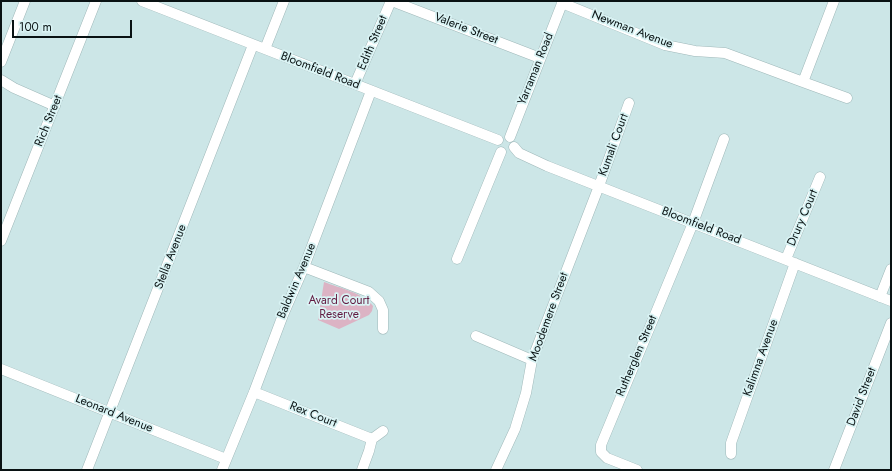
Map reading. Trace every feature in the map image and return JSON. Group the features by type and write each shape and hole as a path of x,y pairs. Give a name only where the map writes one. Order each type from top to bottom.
{"street":[{"path":"1,62 25,1"},
{"name":"Rich Street","path":"1,241 96,1"},
{"name":"Bloomfield Road","path":"142,1 165,5 253,45 498,140"},
{"path":"265,49 284,1"},
{"name":"Valerie Street","path":"391,1 540,58"},
{"name":"Edith Street","path":"355,84 391,1"},
{"path":"803,82 834,1"},
{"name":"Yarraman Road","path":"510,136 562,2"},
{"name":"Newman Avenue","path":"562,2 665,45 695,51 725,53 847,98"},
{"name":"Stella Avenue","path":"87,470 253,45"},
{"path":"1,80 14,88 55,106"},
{"name":"Baldwin Avenue","path":"222,470 254,392 283,315 304,267 371,91"},
{"name":"Kumali Court","path":"599,186 628,102"},
{"path":"504,136 510,136 514,142 514,147 510,152 501,152 497,146 498,140 504,136"},
{"name":"Rutherglen Street","path":"637,470 607,458 601,452 601,444 693,223 724,138"},
{"name":"Bloomfield Road","path":"514,147 519,153 540,163 891,301"},
{"path":"457,259 501,152"},
{"name":"Drury Court","path":"791,261 820,177"},
{"name":"Moodemere Street","path":"496,470 515,429 526,393 532,360 599,186"},
{"name":"Kalimna Avenue","path":"731,454 731,443 791,261"},
{"path":"304,267 369,292 378,301 383,310 383,329"},
{"path":"880,297 891,270"},
{"name":"David Street","path":"834,470 891,323"},
{"path":"476,336 532,360"},
{"name":"Leonard Avenue","path":"1,369 226,459"},
{"name":"Rex Court","path":"254,392 372,439"},
{"path":"362,470 372,439 383,430"}],"green space":[{"name":"Avard Court Reserve","path":"324,282 351,291 369,301 373,306 372,311 369,315 339,329 318,320"}]}
